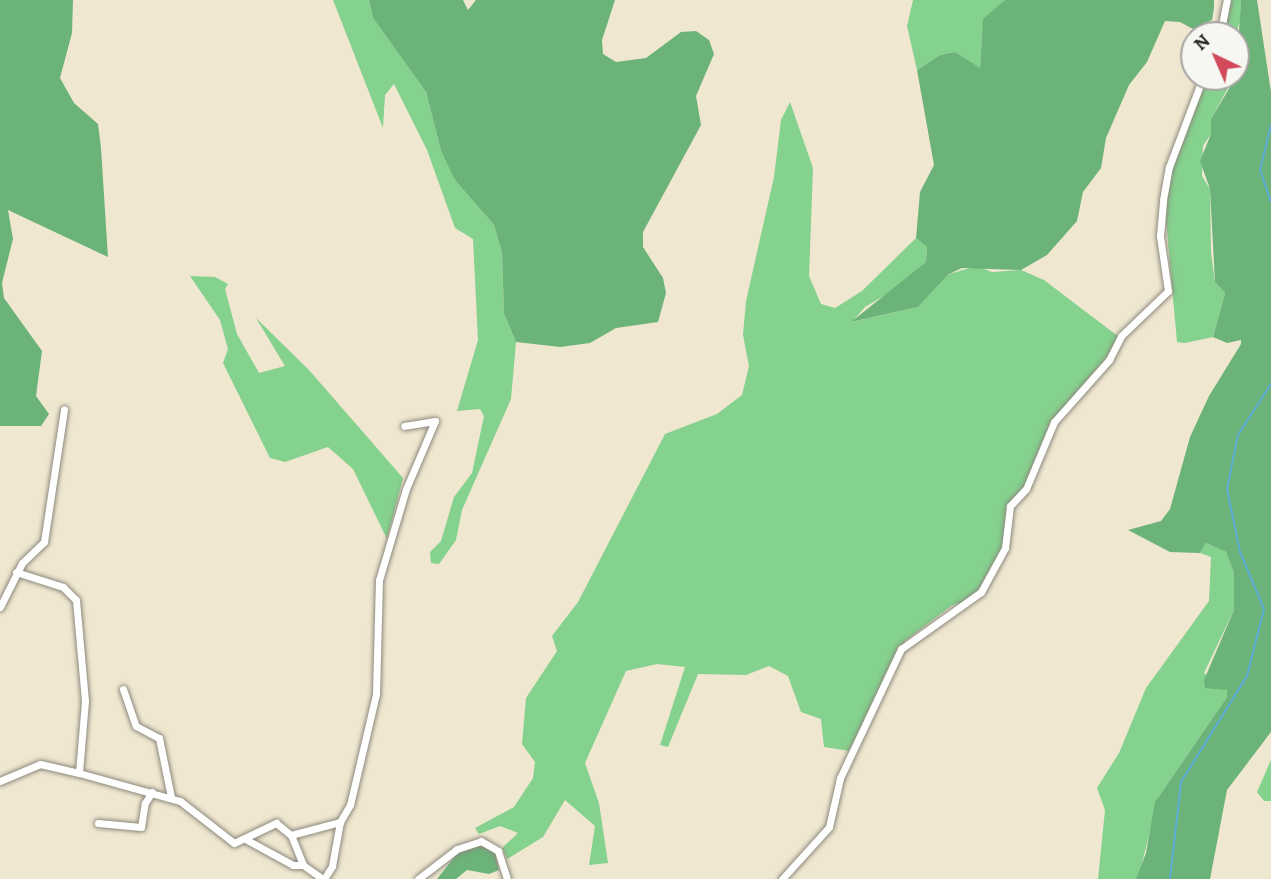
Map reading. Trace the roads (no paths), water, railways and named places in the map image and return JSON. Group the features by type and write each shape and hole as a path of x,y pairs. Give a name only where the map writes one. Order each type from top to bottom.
{"street":[{"path":"1223,21 1227,0"},
{"path":"782,879 828,827 839,778 901,649 981,592 1005,548 1010,506 1026,489 1054,422 1109,360 1121,336 1168,291 1160,236 1163,200 1169,167 1198,91"},
{"path":"0,607 16,572 40,548 48,531 64,409"},
{"path":"0,781 40,764 171,797 189,807 223,838 234,843 247,840 270,824 282,826 290,835 303,865 323,879 332,866 340,822 350,804 376,694 379,580 406,489 435,421 404,426"},
{"path":"16,572 63,587 76,600 85,701 79,773"},
{"path":"123,689 136,726 159,738 171,797"},
{"path":"98,822 142,827 145,803 152,792"},
{"path":"290,835 340,822"},
{"path":"247,840 293,865 303,865"},
{"path":"418,879 457,849 481,841 498,851 507,879"}],"waterway":[{"path":"1271,125 1260,170 1271,202"},
{"path":"1170,879 1181,782 1247,676 1264,609 1240,552 1227,489 1238,435 1271,384"}]}
